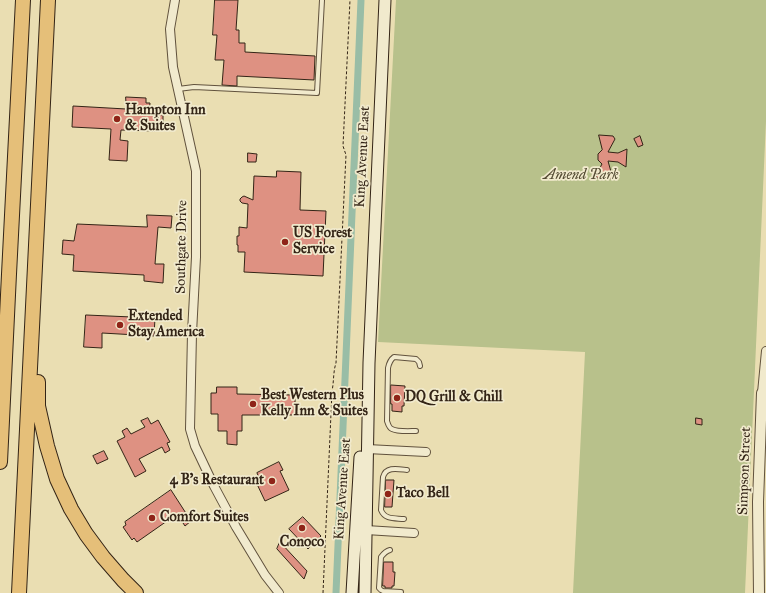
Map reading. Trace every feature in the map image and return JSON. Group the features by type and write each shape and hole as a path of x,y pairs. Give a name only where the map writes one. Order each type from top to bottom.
{"highway":[{"path":"0,462 8,274 23,0"},
{"path":"19,593 48,0"},
{"path":"36,242 38,406 47,446 57,479 71,509 86,534 103,557 136,593"},
{"path":"0,297 8,274"}],"main road":[{"name":"King Avenue East","path":"365,593 369,363 385,0"},
{"name":"King Avenue East","path":"352,593 358,482 369,363"}],"street":[{"name":"Southgate Drive","path":"175,0 170,29 173,67 196,171 196,257 192,333 190,429 198,452 236,527 265,575 279,593"},
{"name":"Simpson Street","path":"759,593 766,351"},
{"path":"367,449 426,452"},
{"path":"366,530 414,533"}],"lane":[{"path":"178,89 194,87 317,93 322,0"},
{"path":"416,431 395,430 388,426 388,368 391,359 394,358 416,359 420,366"},
{"path":"404,519 388,518 382,514 381,510 384,473 390,469 406,470"},
{"path":"390,550 384,553 382,557 379,588 383,591 401,592"}],"path":[{"path":"323,593 332,391 336,362 346,154 343,146 350,0"}],"green space":[{"name":"Amend Park","path":"396,0 766,0 766,121 745,593 573,593 585,352 378,342"}],"building":[{"path":"215,0 238,0 236,30 239,30 239,43 245,43 245,52 315,56 314,80 237,76 237,86 222,85 224,60 215,60 217,35 213,35"},
{"path":"126,97 146,98 146,103 150,103 149,114 163,115 163,127 156,127 155,131 121,130 120,140 128,141 127,161 109,160 111,129 72,127 73,106 126,109"},
{"path":"599,135 613,136 615,139 608,152 618,153 627,149 626,167 618,162 608,161 613,179 597,178 596,175 602,164 598,160 598,154 602,150"},
{"path":"640,136 643,145 638,147 634,139"},
{"path":"248,153 257,154 256,162 248,162"},
{"path":"277,171 301,172 300,210 326,211 323,276 244,272 245,252 238,252 237,236 239,236 239,227 247,228 248,204 242,203 240,199 244,196 253,200 254,176 276,177"},
{"path":"147,215 172,216 171,228 158,227 155,264 164,264 163,283 144,281 144,275 73,271 74,255 62,254 63,240 74,241 77,224 147,227"},
{"name":"Extended Stay America","path":"86,315 155,318 154,336 102,333 102,348 84,347"},
{"path":"391,385 405,386 404,406 402,406 402,412 392,411"},
{"name":"Best Western Plus Kelly Inn & Suites","path":"217,387 237,387 237,394 295,395 295,415 242,415 242,431 237,431 237,445 227,444 227,431 218,431 218,414 211,414 211,393 216,393"},
{"path":"148,418 151,424 158,420 170,442 167,443 170,450 165,453 162,447 139,459 146,471 135,477 117,441 125,437 122,431 127,428 131,434 145,427 141,421"},
{"path":"696,418 702,419 702,425 696,424"},
{"path":"104,451 108,459 97,464 93,456"},
{"name":"4 B's Restaurant","path":"279,462 283,470 280,471 289,490 265,501 256,482 260,480 257,473"},
{"path":"386,480 394,480 392,507 385,507"},
{"name":"Comfort Suites","path":"171,490 191,521 185,526 177,514 137,542 134,538 132,540 123,527 126,525 125,522"},
{"path":"303,517 321,536 308,549 289,529"},
{"path":"280,542 307,571 304,579 277,549"},
{"path":"384,562 393,562 393,572 395,572 394,586 392,586 392,588 385,588 385,586 383,586"}],"waterway":[{"path":"336,593 361,0"}],"place":[{"name":"Hampton Inn & Suites","path":"117,119"},
{"name":"US Forest Service","path":"285,242"},
{"name":"Extended Stay America","path":"120,325"},
{"name":"DQ Grill & Chill","path":"397,398"},
{"name":"Best Western Plus Kelly Inn & Suites","path":"253,404"},
{"name":"4 B's Restaurant","path":"272,481"},
{"name":"Taco Bell","path":"388,494"},
{"name":"Comfort Suites","path":"152,518"},
{"name":"Conoco","path":"302,528"}]}
